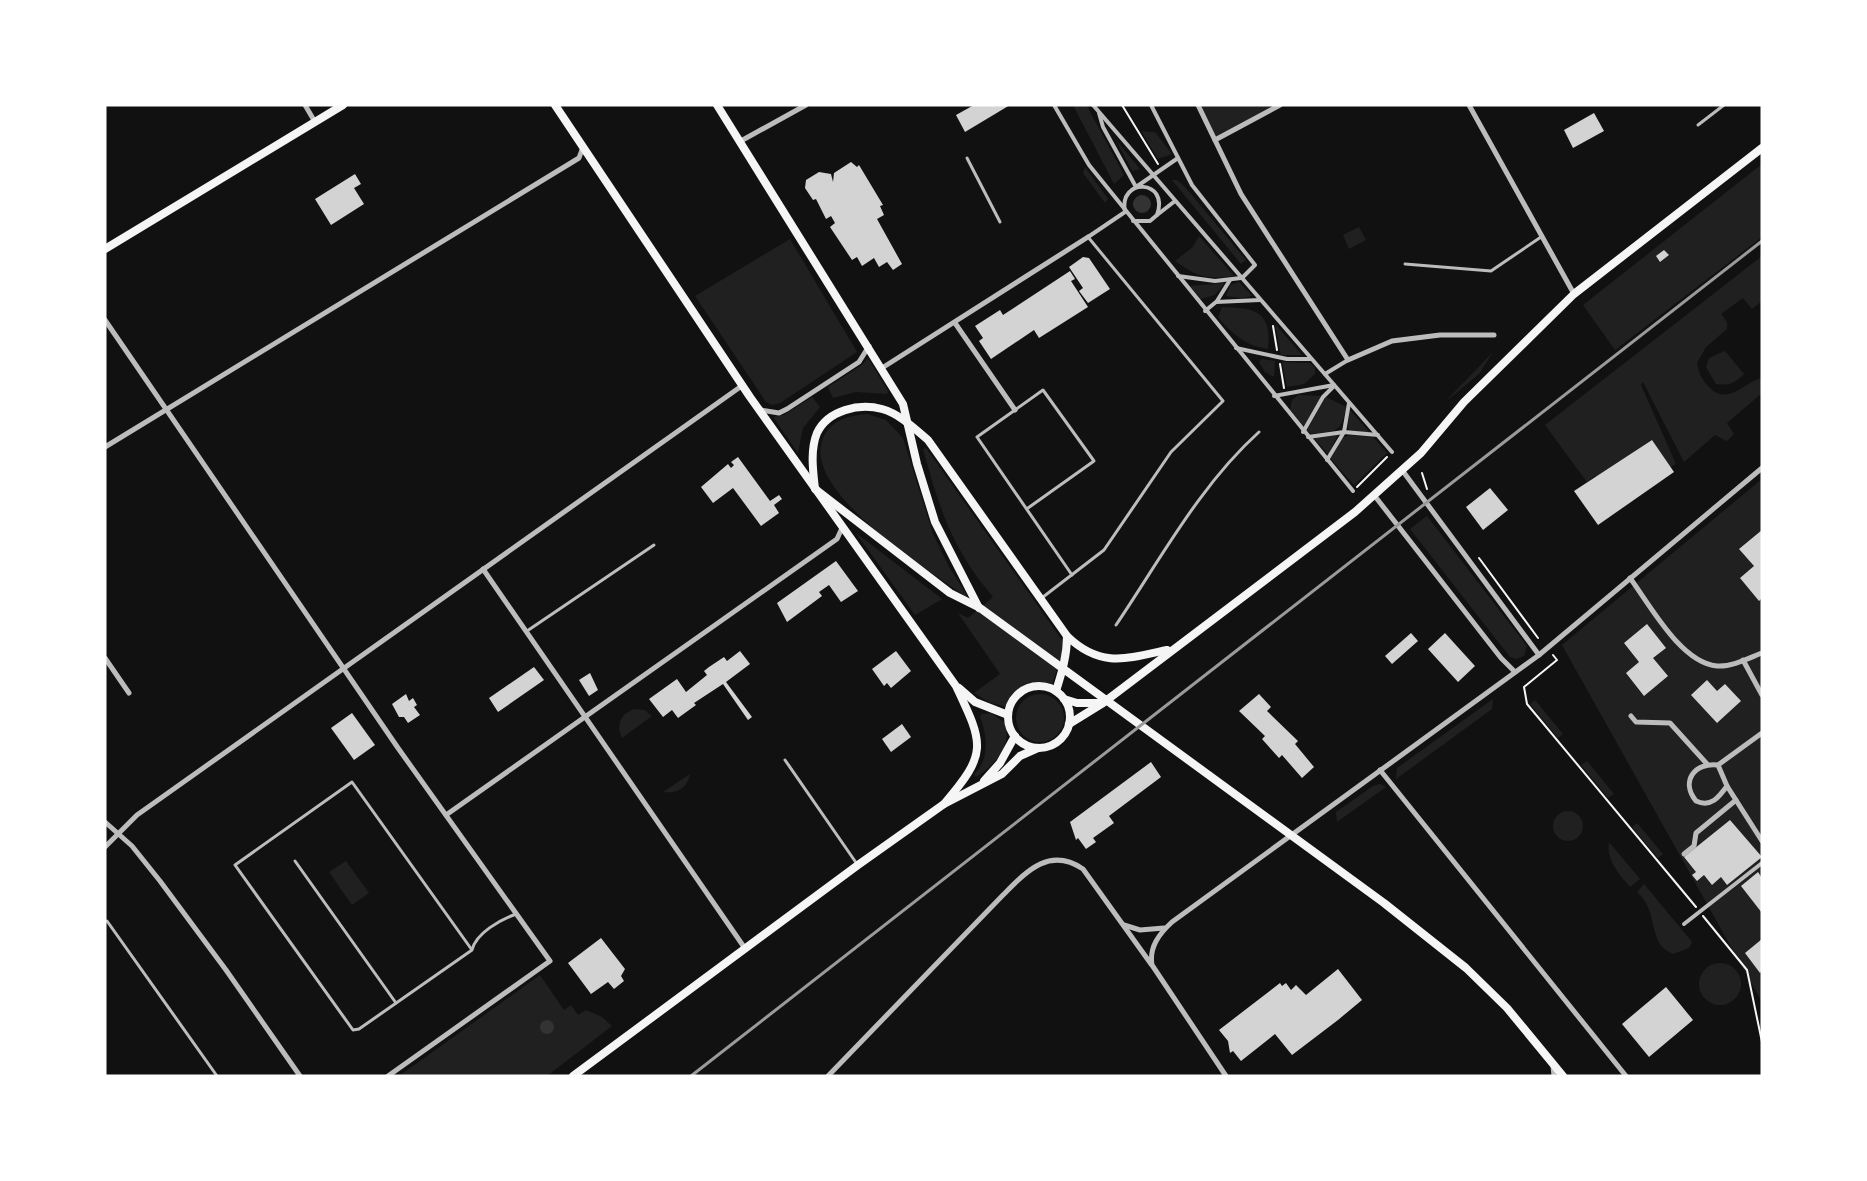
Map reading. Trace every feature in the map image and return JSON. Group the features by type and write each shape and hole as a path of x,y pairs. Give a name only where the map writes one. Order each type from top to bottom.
{"main road":[{"path":"105,249 344,105"},
{"path":"555,105 759,409 956,686 975,727 978,749 967,777 944,804"},
{"path":"717,105 903,404 935,522 980,608"},
{"path":"1069,724 1103,703 1317,542 1374,495 1421,453 1464,402 1574,294 1762,148"},
{"path":"815,489 814,447 823,424 842,411 868,407 882,409 908,423 928,440 1067,636 1082,651 1101,657 1124,660 1172,649"},
{"path":"815,489 950,593 980,608 1384,903 1487,987 1563,1076"},
{"path":"1056,691 1067,655 1067,636"},
{"path":"956,686 975,702 1008,715"},
{"path":"573,1076 744,947 944,804 1002,774 1020,756 1056,743 1066,733 1070,711 1064,699 1056,691 1043,686 1025,689 1012,702 1008,715 1015,736 1025,745 1038,748"},
{"path":"1064,699 1077,703 1103,703"},
{"path":"980,786 1000,762 1015,736"}],"street":[{"path":"305,105 315,122"},
{"path":"739,142 806,105"},
{"path":"1054,105 1089,165 1125,212 1353,491"},
{"path":"1093,105 1392,452"},
{"path":"1151,105 1192,185 1255,265 1242,278 1230,280 1189,280 1177,276"},
{"path":"1198,105 1241,194 1348,360"},
{"path":"1215,140 1280,105"},
{"path":"1469,105 1574,294"},
{"path":"1099,111 1103,127 1136,187"},
{"path":"105,447 579,158 583,147"},
{"path":"1125,212 1125,198 1136,187 1178,158"},
{"path":"1136,187 1146,187 1154,191 1159,199 1157,215"},
{"path":"1133,221 1150,221 1175,201"},
{"path":"882,368 1125,212"},
{"path":"1205,311 1216,302 1230,280"},
{"path":"1216,302 1261,300"},
{"path":"105,320 446,815 550,961 388,1076"},
{"path":"955,323 1015,410"},
{"path":"1325,374 1348,360 1392,341 1449,335 1494,334"},
{"path":"759,409 770,413 787,409 859,362 869,346"},
{"path":"1234,347 1287,359 1312,359"},
{"path":"105,847 137,815 743,385"},
{"path":"1274,396 1334,385"},
{"path":"1303,432 1323,397 1334,385"},
{"path":"1327,460 1344,432 1349,402"},
{"path":"1308,437 1344,432 1378,435"},
{"path":"1152,965 1153,946 1165,928 1539,655 1762,468"},
{"path":"1402,470 1539,655"},
{"path":"1374,495 1501,658 1515,672"},
{"path":"446,815 837,538 842,528"},
{"path":"483,569 744,947"},
{"path":"1630,578 1686,653 1700,663 1719,666 1762,653"},
{"path":"105,657 129,693"},
{"path":"1743,660 1762,694"},
{"path":"1631,716 1636,722 1670,723 1707,764"},
{"path":"1727,786 1716,801 1701,803 1689,793 1688,782 1692,771 1707,764 1718,765 1762,733"},
{"path":"1718,765 1727,786 1762,841"},
{"path":"1380,770 1624,1073 1616,1076"},
{"path":"1684,854 1694,846 1696,833 1736,800"},
{"path":"105,822 132,846 160,881 300,1076"},
{"path":"828,1076 973,924 1038,864 1057,859 1068,861 1083,869 1152,965 1226,1076"},
{"path":"1684,924 1762,863"},
{"path":"1122,924 1140,930 1165,928"},
{"path":"1553,1064 1554,1076"}],"lane":[{"path":"1698,125 1724,105"},
{"path":"967,159 1000,222"},
{"path":"1040,599 1104,550 1171,452 1223,401 1088,237"},
{"path":"1406,264 1491,271 1541,237"},
{"path":"1028,508 1094,461 1043,390 977,437 1072,575"},
{"path":"1116,625 1212,482 1237,452 1259,432"},
{"path":"526,632 654,545"},
{"path":"785,760 858,865"},
{"path":"472,950 352,782 235,865 353,1030 359,1029 472,950 475,940 516,914"},
{"path":"295,861 396,1003"},
{"path":"106,921 218,1076"}],"path":[{"path":"1353,491 1392,452"},
{"path":"1422,473 1427,490"},
{"path":"1474,552 1538,638"},
{"path":"1553,655 1557,660 1524,687 1527,704 1747,970 1762,1042"}],"shaded area":[{"path":"1073,105 1086,105 1124,175 1114,184"},
{"path":"1198,105 1280,105 1215,140"},
{"path":"1141,131 1155,132 1172,154 1158,159"},
{"path":"1116,140 1140,169 1132,171"},
{"path":"1762,164 1762,237 1615,350 1583,305"},
{"path":"1085,167 1108,199 1105,203 1083,173"},
{"path":"1172,180 1177,180 1185,187 1246,260 1241,264"},
{"path":"1142,195 1150,200 1151,204 1146,212 1142,213 1134,208 1133,204 1138,196"},
{"path":"1359,227 1366,240 1349,249 1343,235"},
{"path":"1199,236 1234,276 1216,278 1203,276 1175,261 1193,247"},
{"path":"790,239 857,352 780,403 772,405 766,402 695,296"},
{"path":"1762,256 1762,301 1752,309 1743,298 1721,314 1727,322 1727,329 1706,347 1697,363 1705,382 1710,388 1723,395 1730,394 1762,378 1762,393 1727,423 1734,434 1727,441 1715,435 1684,462 1643,382 1641,385 1676,464 1670,467 1651,440 1597,478 1595,476 1587,482 1545,425"},
{"path":"1239,282 1252,296 1241,298 1226,296 1230,285"},
{"path":"1225,283 1215,295 1201,299 1190,286"},
{"path":"1222,307 1252,310 1264,319 1267,326 1268,349 1246,342 1229,329 1218,317"},
{"path":"1275,324 1302,355 1281,355"},
{"path":"1725,351 1744,374 1732,383 1716,384 1706,367 1709,358"},
{"path":"1493,352 1479,374 1444,403"},
{"path":"868,358 888,391 887,394 856,392 833,398 828,387 862,365"},
{"path":"1262,359 1275,361 1274,377 1265,372 1259,362"},
{"path":"1282,362 1310,363 1315,368 1315,374 1304,384 1287,387"},
{"path":"1298,395 1322,396 1304,426 1290,410 1292,400"},
{"path":"812,397 820,407 803,428 798,453 773,417 784,415"},
{"path":"1326,397 1346,407 1342,422 1336,430 1311,434 1307,430"},
{"path":"1350,410 1370,433 1350,431 1348,427"},
{"path":"867,414 886,420 903,438 933,534 949,567 967,595 966,597 871,527 848,504 830,480 821,457 824,436 842,419"},
{"path":"1338,435 1328,454 1314,438"},
{"path":"1350,435 1373,437 1387,453 1354,485 1330,458 1342,438"},
{"path":"926,448 1062,640 1062,655 1052,684 1038,683 1025,686 1014,695 1007,707 991,703 974,693 1000,674 958,613 968,618 993,597 967,561 949,527 929,471 923,449"},
{"path":"1762,479 1762,1002 1562,645"},
{"path":"1427,516 1527,646 1524,656 1516,659 1510,657 1410,529"},
{"path":"856,533 942,599 915,615"},
{"path":"1040,694 1057,701 1064,718 1057,735 1040,742 1023,735 1016,718 1023,701"},
{"path":"1493,699 1492,709 1396,779 1397,768"},
{"path":"1535,700 1563,734 1558,738 1530,704"},
{"path":"634,709 645,710 652,716 622,738 619,729 620,720"},
{"path":"991,713 1004,722 1006,738 1001,754 976,777 974,774 983,762 986,747 980,717 981,714"},
{"path":"1587,761 1614,794 1608,798 1581,765"},
{"path":"690,774 687,783 681,789 663,792"},
{"path":"1380,784 1386,787 1337,822 1336,812 1373,786"},
{"path":"1568,811 1579,815 1583,826 1579,837 1568,841 1557,837 1553,826 1557,815"},
{"path":"1637,823 1663,854 1658,858 1632,827"},
{"path":"1609,842 1640,879 1630,887 1611,861"},
{"path":"346,861 369,893 352,905 329,872"},
{"path":"1644,884 1692,942 1689,948 1673,954 1659,942 1649,909 1637,892"},
{"path":"1720,963 1728,964 1735,969 1740,976 1740,992 1735,999 1728,1004 1720,1005 1712,1004 1705,999 1700,992 1699,984 1700,976 1705,969 1712,964"},
{"path":"540,975 564,1010 571,1005 578,1015 586,1010 602,1017 612,1026 547,1076 399,1076"},
{"path":"547,1020 552,1022 554,1027 552,1032 547,1034 542,1032 540,1027 542,1022"}],"building":[{"path":"974,105 1010,105 965,132 956,115"},
{"path":"1594,113 1604,131 1573,148 1564,130"},
{"path":"851,162 857,167 859,165 883,205 880,206 884,215 877,219 902,264 893,270 887,262 879,267 874,258 862,266 857,257 852,260 830,227 835,223 831,216 826,219 816,199 813,200 805,188 806,180 819,172 831,174 833,182 834,173"},
{"path":"355,174 361,184 354,188 364,204 331,225 315,199"},
{"path":"1664,250 1669,255 1660,262 1656,256"},
{"path":"1083,257 1089,258 1110,289 1088,303 1079,291 1083,288 1069,267"},
{"path":"1070,271 1075,279 1071,281 1088,307 1039,338 1034,330 991,359 979,341 983,338 975,326 1000,310 1003,315"},
{"path":"1652,440 1674,472 1598,525 1574,491"},
{"path":"738,457 770,501 779,495 782,499 774,505 779,513 761,526 733,488 713,503 701,487 728,464 731,468 734,465 731,462"},
{"path":"1490,488 1508,510 1483,530 1466,507"},
{"path":"1762,530 1762,598 1759,601 1740,578 1754,566 1739,549"},
{"path":"836,561 858,591 841,602 829,585 819,592 822,596 787,622 777,603"},
{"path":"1647,624 1666,648 1653,658 1668,676 1644,696 1626,673 1639,662 1624,643"},
{"path":"1411,633 1418,641 1392,664 1385,656"},
{"path":"1445,633 1475,666 1458,682 1428,649"},
{"path":"740,651 750,664 726,682 752,717 748,720 723,684 694,703 696,705 678,718 672,710 663,717 649,699 677,679 686,692 707,675 704,671 709,667 724,657 727,661"},
{"path":"896,651 911,671 891,688 887,683 884,686 872,669"},
{"path":"534,667 544,680 498,712 489,698"},
{"path":"590,673 598,690 589,696 579,680"},
{"path":"1707,680 1717,691 1725,684 1741,701 1717,723 1691,695"},
{"path":"406,694 409,701 413,698 417,705 414,707 420,715 408,723 404,717 399,717 392,704"},
{"path":"1259,694 1271,707 1267,711 1298,741 1295,744 1314,767 1302,778 1282,755 1279,758 1262,739 1265,736 1239,711"},
{"path":"352,713 375,745 354,760 331,728"},
{"path":"902,724 911,737 891,752 882,739"},
{"path":"1151,762 1161,777 1109,816 1114,823 1093,838 1096,842 1086,849 1078,838 1076,840 1070,822"},
{"path":"1730,820 1762,857 1727,885 1721,877 1712,885 1704,875 1697,881 1692,875 1696,872 1684,857"},
{"path":"1758,872 1762,878 1762,913 1741,886"},
{"path":"601,938 625,969 621,976 624,981 614,989 608,982 591,994 568,963"},
{"path":"1762,939 1762,971 1760,973 1745,953"},
{"path":"1338,969 1362,1000 1338,1020 1292,1055 1275,1034 1241,1061 1233,1051 1230,1053 1228,1041 1219,1030 1280,983 1282,986 1286,983 1291,990 1296,985 1306,995"},
{"path":"1666,987 1693,1020 1649,1057 1622,1024"}],"railway":[{"path":"691,1076 1762,241"}]}
